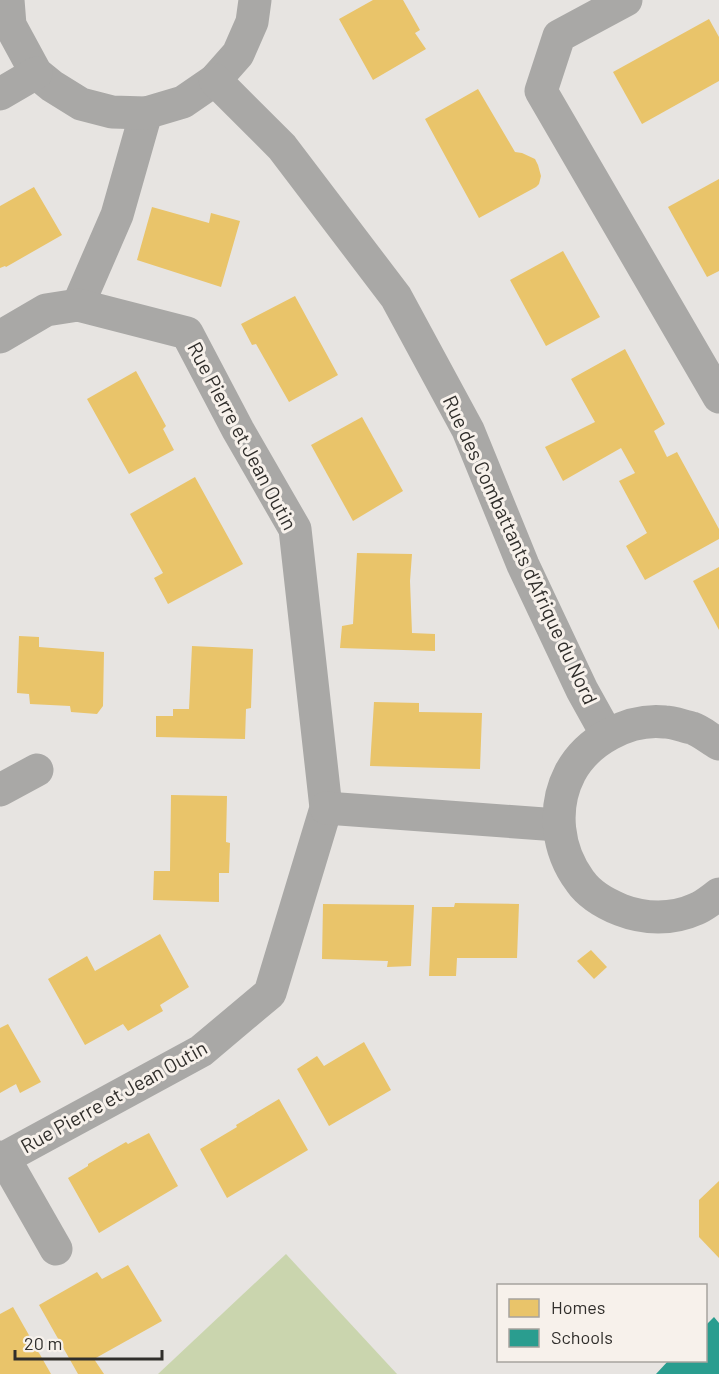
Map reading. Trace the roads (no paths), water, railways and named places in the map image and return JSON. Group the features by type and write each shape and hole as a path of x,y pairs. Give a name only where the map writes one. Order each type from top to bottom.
{"street":[{"path":"8,0 10,25 36,73 81,104 112,112 146,113 183,102 215,80 238,54 252,22 255,0"},
{"path":"626,0 559,36 541,91 719,397"},
{"path":"0,94 36,73"},
{"name":"Rue des Combattants d'Afrique du Nord","path":"215,80 282,147 396,297 468,430 524,566 582,690 607,735"},
{"path":"78,305 117,215 146,113"},
{"name":"Rue Pierre et Jean Outin","path":"0,337 45,310 78,305 187,333 238,430 296,529 326,808 270,993 201,1051 2,1157"},
{"path":"719,744 694,729 664,722 634,724 607,735 586,752 570,773 561,798 558,825 565,856 581,883 605,903 634,915 666,918 696,909 719,894"},
{"path":"0,790 38,770"},
{"path":"326,808 558,825"},
{"path":"2,1157 56,1249"}]}
